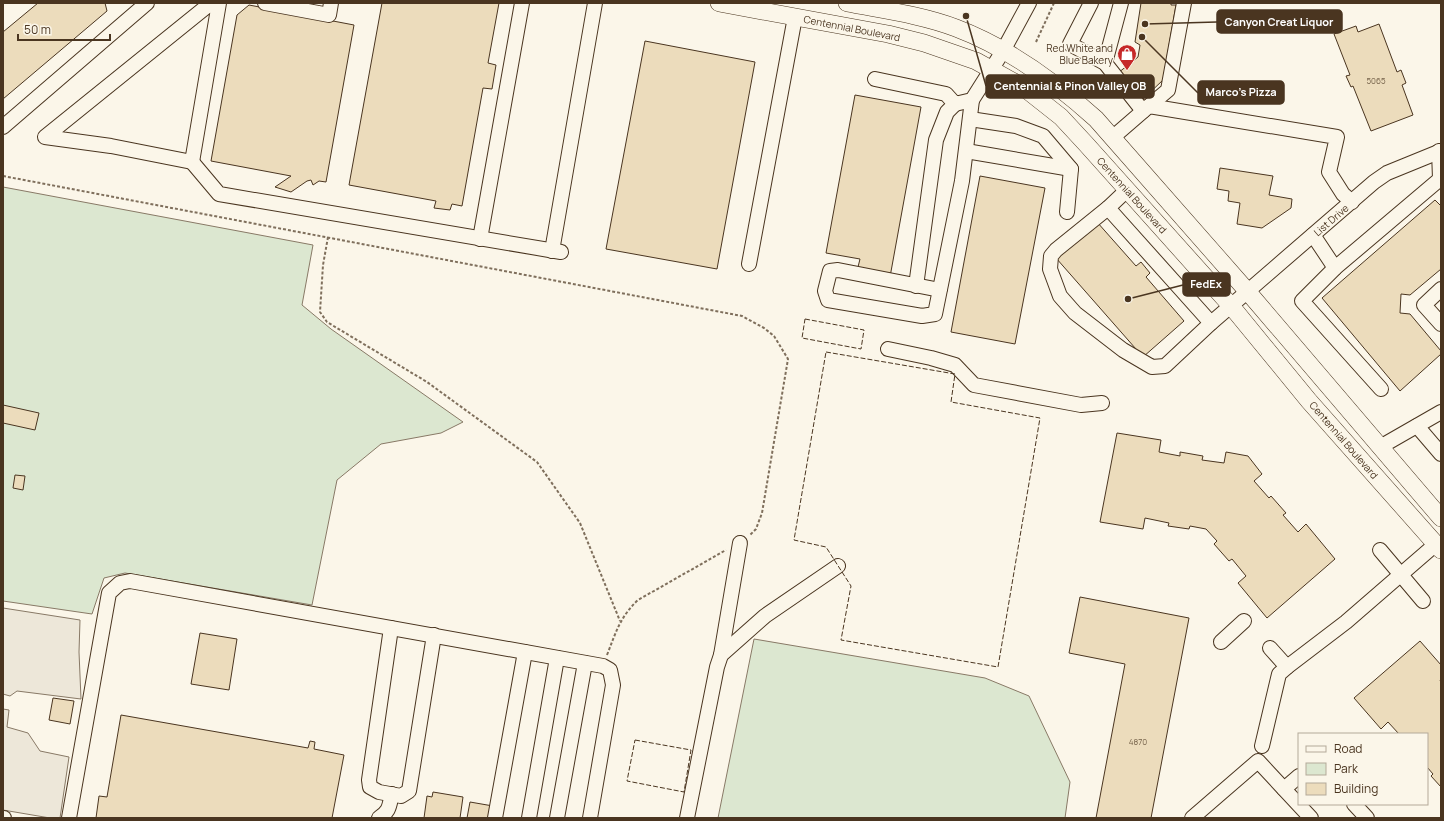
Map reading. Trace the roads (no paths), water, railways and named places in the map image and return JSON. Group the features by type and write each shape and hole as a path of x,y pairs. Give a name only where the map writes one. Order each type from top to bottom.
{"main road":[{"name":"Centennial Boulevard","path":"719,3 888,34 924,43 954,52 976,61 1023,87 1061,116 1232,307 1310,401 1439,547"},
{"path":"847,3 894,12 955,28 976,36 1036,69 1096,118 1248,292 1441,518"}],"street":[{"path":"3,127 147,3"},
{"path":"211,3 45,137 111,146 192,162 219,194 556,252 595,3"},
{"path":"192,162 219,3"},
{"path":"265,3 328,15 331,3"},
{"path":"480,239 522,3"},
{"path":"940,290 838,270 830,271 825,291 828,300 922,316 935,314 940,290 962,181 972,100 1003,51 1029,3"},
{"path":"1091,3 1070,44 1105,63 1146,108 1337,137 1329,172 1343,194 1352,202"},
{"path":"1105,63 1121,3"},
{"path":"1112,138 1168,90 1184,3"},
{"path":"749,264 795,17"},
{"path":"875,79 946,94 955,104"},
{"path":"916,286 936,140 947,112 955,104 972,100"},
{"path":"970,119 1016,126 1043,136 1071,169 1068,212"},
{"path":"966,151 1071,169"},
{"path":"1382,389 1302,301 1335,268 1441,179 1440,151"},
{"name":"List Drive","path":"1127,190 1108,208 1056,250 1051,256 1050,269 1060,296 1075,313 1123,350 1152,367 1164,366 1313,235 1387,173 1440,151"},
{"path":"1108,208 1212,323"},
{"path":"1313,235 1335,268"},
{"path":"1441,289 1424,305 1441,324"},
{"path":"888,349 931,358 955,365 974,385 1081,405 1102,404"},
{"path":"1380,447 1441,412"},
{"path":"1417,426 1441,454"},
{"path":"687,818 716,667 721,655 740,542"},
{"path":"1262,746 1279,674 1346,622 1400,575 1439,547"},
{"path":"1380,550 1423,601"},
{"path":"721,655 765,616 838,566"},
{"path":"69,818 109,592 120,583 130,581 603,666 610,670 614,685 590,818"},
{"path":"1221,642 1244,621"},
{"path":"391,628 369,780 370,787 379,792 402,796 409,791 434,636"},
{"path":"1270,648 1287,667"},
{"path":"495,818 525,652"},
{"path":"528,818 557,658"},
{"path":"557,818 585,663"},
{"path":"1192,818 1258,761 1298,804"},
{"path":"1284,789 1298,777"},
{"path":"380,818 386,814 389,809 392,794"},
{"path":"1299,805 1311,818"},
{"path":"1355,805 1367,818"}],"place":[{"name":"Centennial & Pinon Valley OB","path":"966,16"},
{"name":"Canyon Creat Liquor","path":"1145,24"},
{"name":"Marco's Pizza","path":"1142,37"},
{"name":"Red White and Blue Bakery","path":"1127,71"},
{"name":"FedEx","path":"1128,299"}]}
